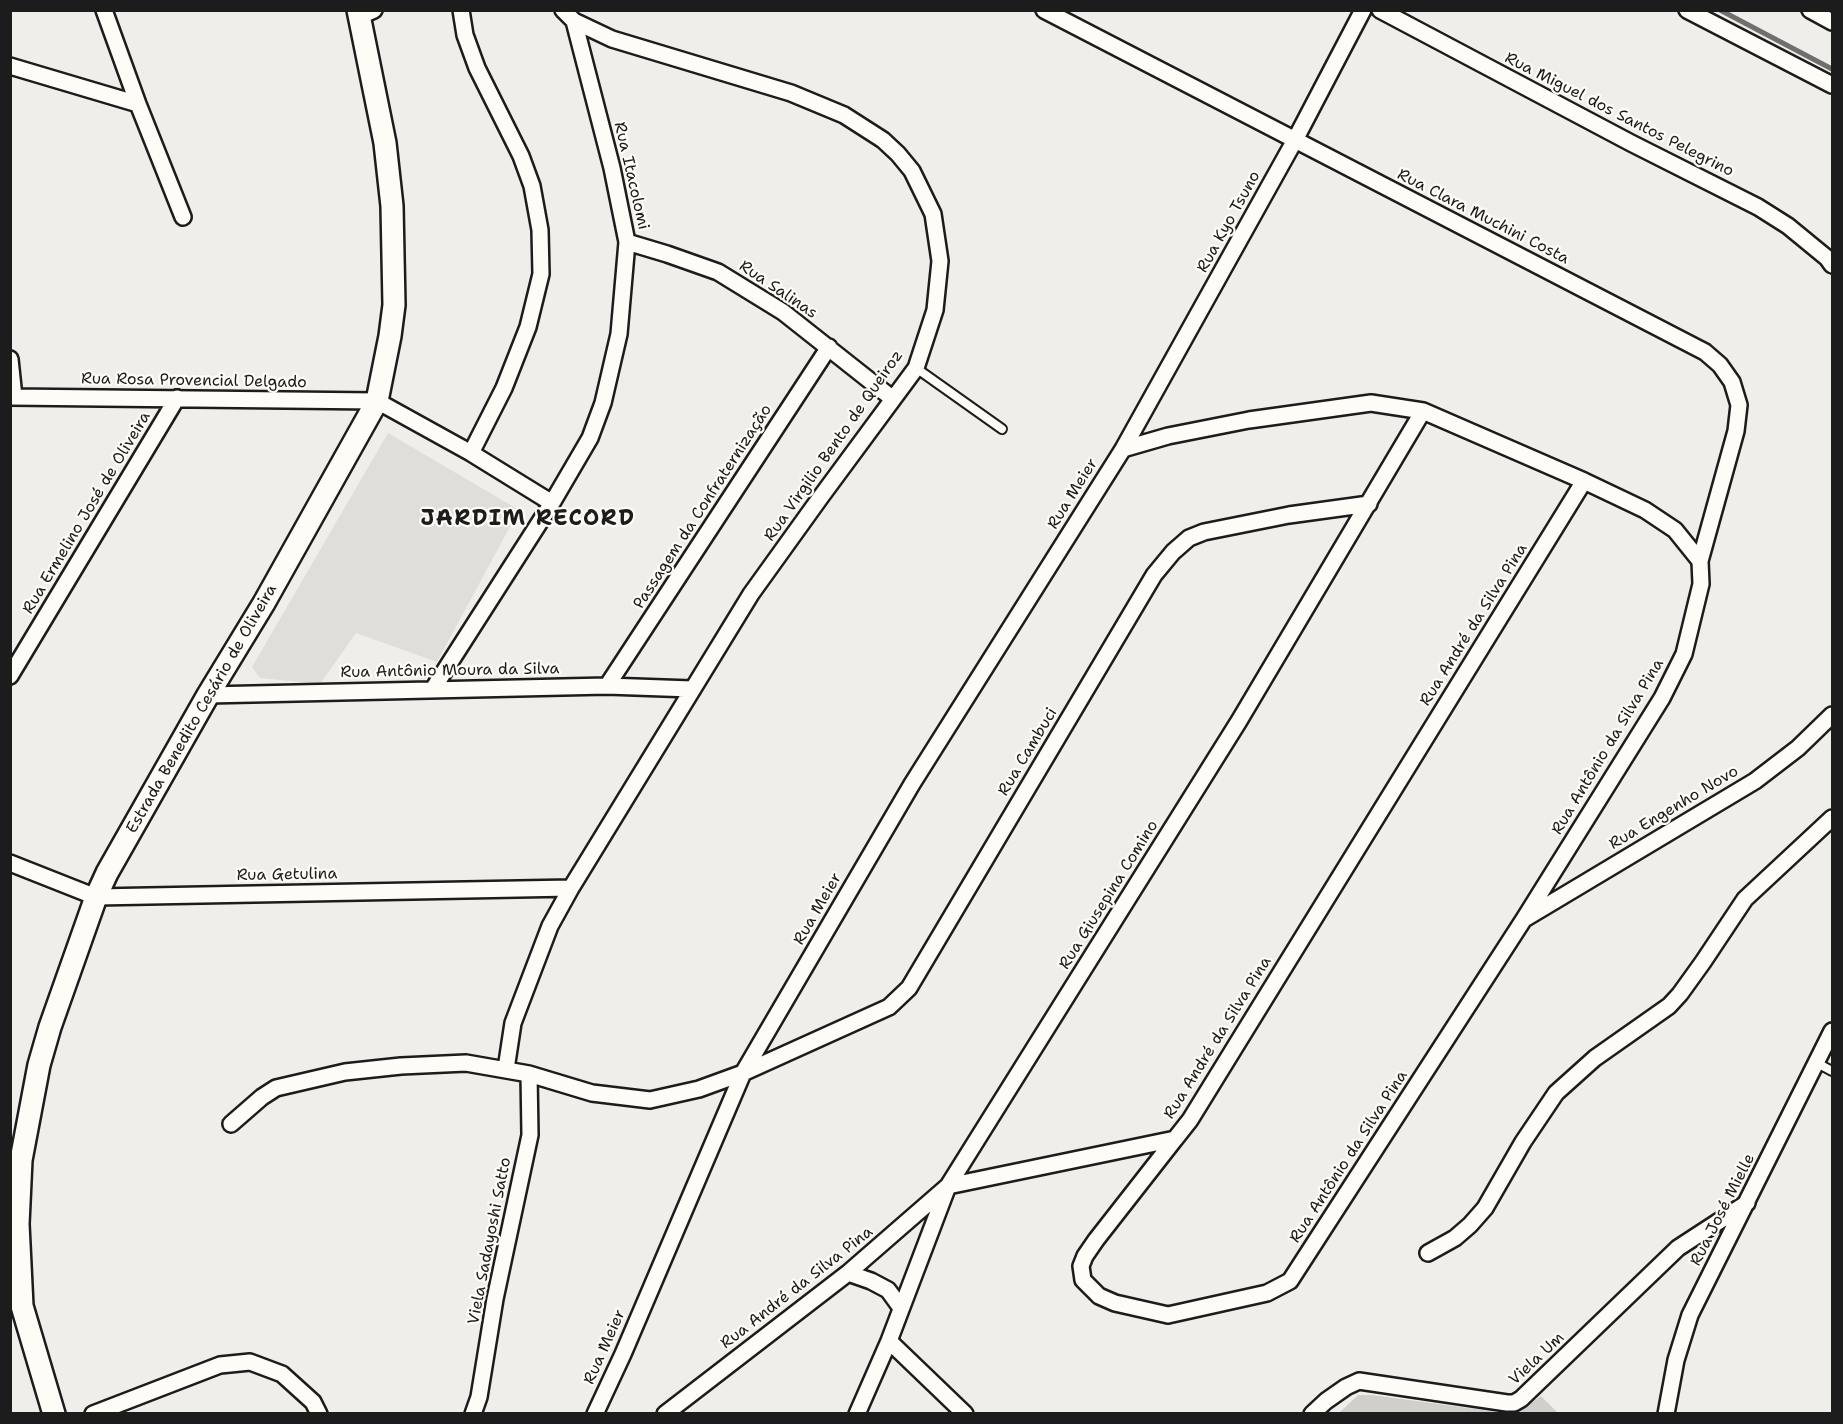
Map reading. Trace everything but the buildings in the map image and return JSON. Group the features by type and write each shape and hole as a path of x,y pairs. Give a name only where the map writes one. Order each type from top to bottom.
{"main road":[{"name":"Estrada Benedito Cesário de Oliveira","path":"58,1410 16,1308 18,1224 21,1160 39,1065 69,970 107,873 208,694 264,603 377,401 394,305 393,206 386,143 364,12"}],"street":[{"path":"104,10 138,105 183,217"},
{"path":"461,10 465,35 477,68 521,156 532,186 540,230 541,274 528,327 504,388 471,453"},
{"name":"Rua Clara Muchini Costa","path":"1044,10 1705,352 1720,365 1732,382 1739,405 1736,431 1700,561"},
{"name":"Rua Kyo Tsuno","path":"1123,448 1295,140 1363,10"},
{"name":"Rua Miguel dos Santos Pelegrino","path":"1380,10 1631,143 1758,207 1788,226 1833,265"},
{"path":"1687,10 1833,85"},
{"path":"1810,10 1833,22"},
{"name":"Rua Itacolomi","path":"433,689 552,503 590,438 603,403 619,334 627,242 612,168 568,16"},
{"name":"Rua Virgilio Bento de Queiroz","path":"506,1069 513,1023 550,926 571,888 751,594 916,368 935,310 940,261 933,214 912,171 883,140 844,115 791,93 612,39 568,16"},
{"path":"10,66 138,105"},
{"name":"Rua Salinas","path":"627,242 718,272 783,312 893,399"},
{"name":"Passagem da Confraternização","path":"607,686 829,347"},
{"path":"10,359 12,397"},
{"name":"Rua Rosa Provencial Delgado","path":"12,397 377,401"},
{"name":"Rua Ermelino José de Oliveira","path":"10,676 177,398"},
{"path":"377,401 471,453 552,503"},
{"path":"1123,448 1167,436 1249,420 1371,403 1423,411 1645,510 1675,530 1700,561"},
{"name":"Rua Giusepina Comino","path":"857,1413 889,1341 948,1186 1239,721 1423,411"},
{"name":"Rua Meier","path":"595,1413 623,1354 743,1073 912,784 1123,448"},
{"name":"Rua André da Silva Pina","path":"665,1413 848,1273 948,1186 1175,1139 1196,1110 1584,481"},
{"name":"Rua Cambuci","path":"231,1124 276,1088 345,1072 401,1066 466,1063 529,1074 592,1093 650,1100 699,1089 743,1073 888,1007 909,988 1154,575 1173,552 1189,538 1204,532 1289,515 1369,504"},
{"name":"Rua Antônio da Silva Pina","path":"1175,1139 1085,1256 1081,1266 1083,1280 1099,1296 1115,1303 1168,1315 1268,1293 1290,1281 1524,919 1662,698 1684,654 1701,584 1700,561"},
{"name":"Rua Antônio Moura da Silva","path":"208,694 607,686 692,688"},
{"name":"Rua Engenho Novo","path":"1524,919 1755,781 1798,748 1833,715"},
{"path":"1428,1253 1455,1238 1470,1226 1485,1208 1523,1142 1556,1093 1595,1058 1669,1006 1703,962 1745,899 1833,818"},
{"name":"Rua Getulina","path":"10,863 96,897 571,888"},
{"name":"Rua José Mielle","path":"1666,1413 1676,1360 1690,1315 1833,1031"},
{"name":"Viela Sadayoshi Satto","path":"473,1413 479,1397 495,1299 530,1135 529,1074"},
{"name":"Viela Um","path":"1312,1413 1326,1401 1359,1381 1514,1403 1521,1399 1678,1248 1747,1203"},
{"path":"848,1273 888,1290 901,1308"},
{"path":"889,1341 965,1413"},
{"path":"93,1413 220,1365 250,1362 282,1374 313,1402 319,1413"}],"lane":[{"path":"916,368 1002,429"},
{"path":"1817,1063 1833,1071"}],"shaded area":[{"path":"388,433 519,510 437,662 356,633 320,684 260,678 252,667"},
{"path":"1358,1395 1372,1395 1505,1413 1339,1413"},
{"path":"1541,1396 1558,1413 1517,1413"}],"waterway":[{"path":"1720,10 1832,69"}],"district":[{"name":"JARDIM RECORD","path":"528,519"}]}
